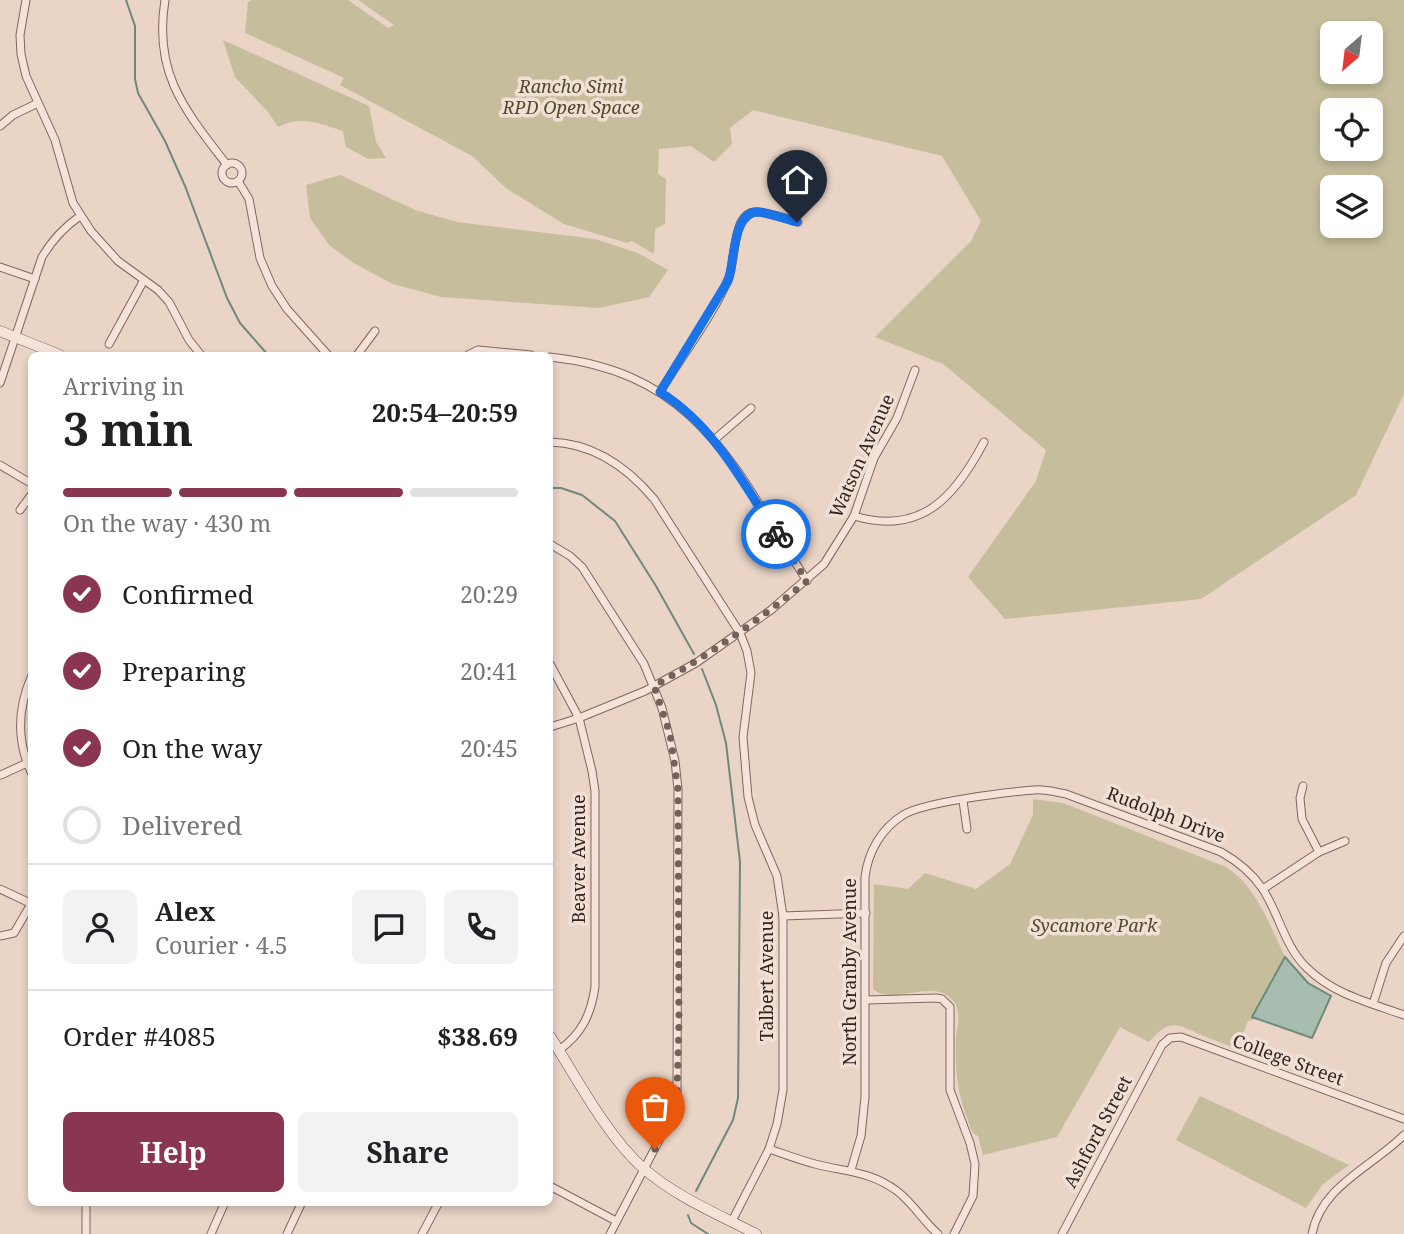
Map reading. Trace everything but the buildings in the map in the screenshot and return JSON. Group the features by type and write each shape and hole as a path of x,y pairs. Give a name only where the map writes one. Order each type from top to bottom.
{"main road":[{"path":"0,331 53,352"},
{"path":"553,1040 615,1137 644,1169 665,1185 756,1234"}],"street":[{"path":"26,0 20,35 26,76 55,140 67,189 80,216 118,261 144,279 169,302 189,340 199,352"},
{"path":"165,0 163,44 172,83 180,102 227,165"},
{"path":"0,126 13,115 38,103"},
{"path":"234,164 239,167 241,174 237,181 230,183 225,180 222,171 227,165 234,164"},
{"path":"237,181 249,199 260,258 272,286 287,309 325,352"},
{"path":"660,392 728,281 738,229 744,218 749,213 758,212 797,222"},
{"path":"0,383 42,257 51,241 64,227 80,216"},
{"path":"0,267 35,279"},
{"path":"109,344 144,279"},
{"path":"358,352 375,331"},
{"path":"474,352 499,352"},
{"path":"553,358 610,368 642,381 687,411 714,440 807,581"},
{"name":"Watson Avenue","path":"553,726 654,686 696,663 807,581 824,564 855,516 874,458 897,418 915,370"},
{"path":"714,440 751,408"},
{"name":"Talbert Avenue","path":"553,442 576,445 600,454 638,480 654,499 740,633 747,651 751,673 743,737 748,797 755,825 777,876 783,916 783,1090 769,1149 732,1221"},
{"path":"855,516 892,523 932,510 953,490 984,442"},
{"path":"0,465 28,482"},
{"path":"20,510 28,499"},
{"path":"553,546 570,556 591,578 635,647 654,686 670,734 678,789 679,1074 672,1114 610,1234"},
{"name":"Beaver Avenue","path":"553,670 579,718 589,753 595,791 595,987 592,1010 575,1037 559,1050"},
{"path":"1,775 27,763 20,726 21,708 28,687"},
{"path":"1303,786 1300,798 1302,818 1319,852"},
{"name":"Rudolph Drive","path":"972,799 1034,790 1066,794 1221,852 1244,867 1263,889 1290,945 1306,967 1332,988 1404,1015"},
{"name":"North Granby Avenue","path":"851,1170 861,1136 864,1111 867,862 881,835 897,820 914,810 972,799"},
{"path":"963,801 967,829"},
{"path":"1263,889 1319,852 1345,841"},
{"path":"0,889 28,903"},
{"path":"0,936 14,933 28,909"},
{"path":"783,916 866,913"},
{"path":"1373,1004 1387,963 1404,936"},
{"path":"866,1000 936,998 946,1002 951,1012 950,1090 975,1164 973,1196 954,1234"},
{"name":"College Street","path":"1162,1045 1170,1038 1181,1037 1404,1119"},
{"name":"Ashford Street","path":"1062,1234 1162,1045"},
{"path":"1312,1234 1316,1217 1339,1186 1388,1151 1404,1135"},
{"path":"769,1149 817,1165 851,1170 882,1182 897,1191 938,1234"},
{"path":"553,1188 616,1222"},
{"path":"86,1206 86,1234"},
{"path":"211,1234 223,1206"},
{"path":"287,1234 300,1206"},
{"path":"422,1234 437,1206"}],"green space":[{"name":"Rancho Simi RPD Open Space","path":"252,0 348,0 388,28 394,25 358,0 1404,0 1404,394 1356,495 1201,599 1005,619 968,577 1036,481 1046,450 943,364 875,337 971,241 981,221 942,156 753,110 730,128 732,144 714,162 691,146 659,149 658,174 666,179 665,224 655,229 654,254 632,241 627,243 564,224 507,189 472,156 340,85 344,78 245,33 248,2"},
{"path":"223,40 369,106 376,142 386,158 368,159 346,147 343,131 326,125 294,121 278,127 268,112 235,77"},
{"path":"340,175 415,210 457,222 595,239 638,253 668,270 649,297 599,308 441,297 393,284 355,264 329,245 310,218 306,185"},
{"name":"Sycamore Park","path":"1033,799 1063,803 1226,867 1237,875 1254,896 1285,957 1252,1016 1257,1019 1248,1021 1237,1049 1174,1025 1162,1029 1149,1042 1120,1027 1057,1137 983,1155 958,1087 958,1015 954,1002 937,992 892,995 873,989 874,884 908,889 925,873 976,889 1010,864 1033,815"},
{"path":"1200,1096 1349,1165 1323,1184 1306,1208 1176,1140"}],"shaded area":[{"path":"1285,957 1308,983 1331,996 1312,1038 1252,1017"}],"waterway":[{"path":"126,0 135,26 135,79 138,93 165,141 185,186 227,298 240,323 265,352"},
{"path":"553,488 582,495 615,521 694,654"},
{"path":"696,1191 733,1120 738,1098 740,862 726,743 716,705 702,669"},
{"path":"688,1215 691,1223 708,1234"}],"way so far":[{"path":"655,1149 672,1114 677,1094 679,1023 678,789 670,734 654,686 696,663 740,633 807,581 776,534"}],"route":[{"path":"776,534 714,440 687,411 660,392 728,281 738,229 744,218 749,213 758,212 797,222"}]}
